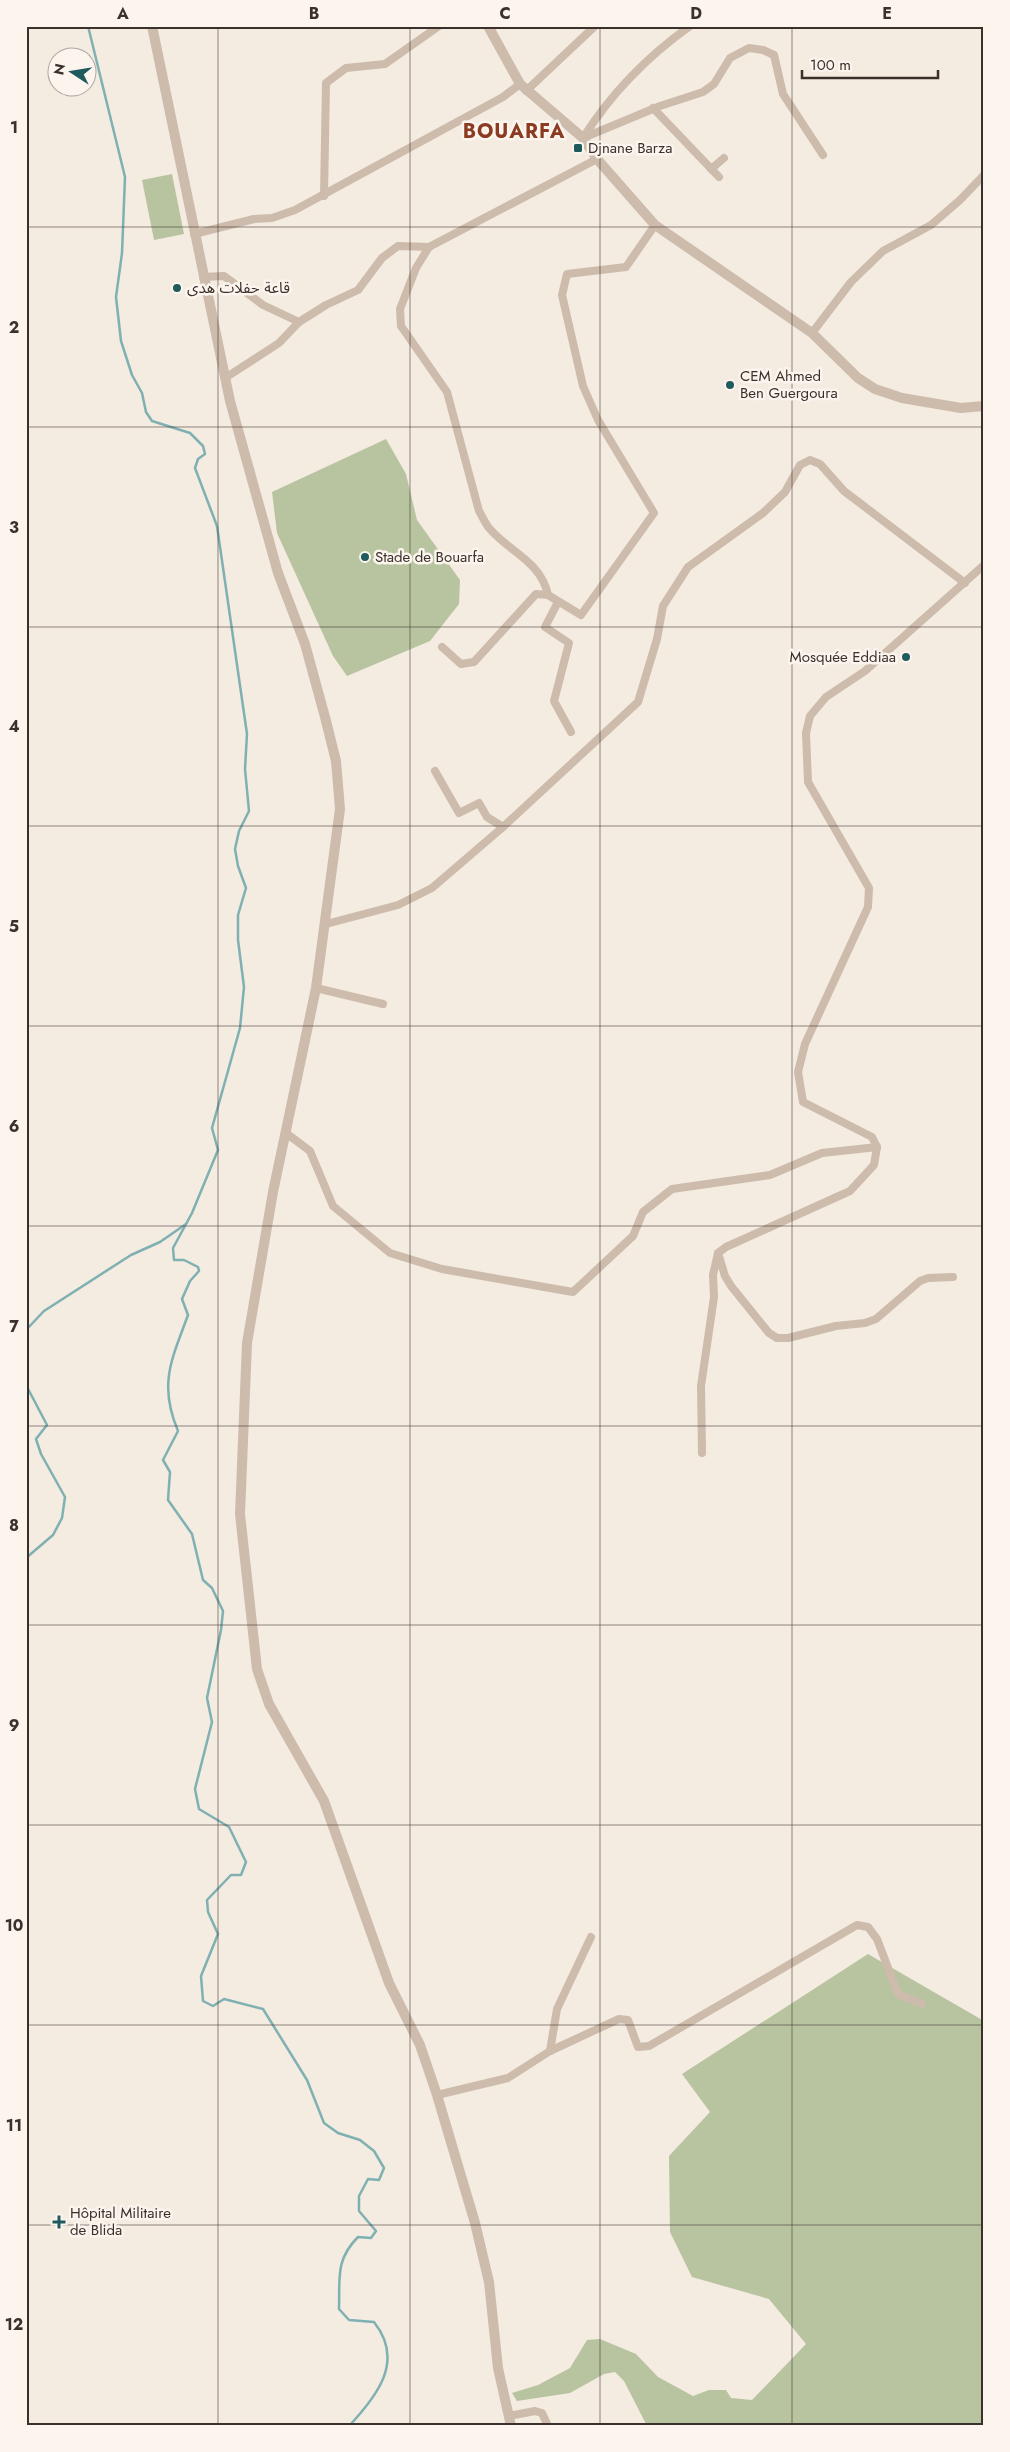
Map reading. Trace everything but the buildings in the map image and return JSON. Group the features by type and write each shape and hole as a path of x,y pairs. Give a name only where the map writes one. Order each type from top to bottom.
{"street":[{"path":"152,26 225,378 278,572 305,644 336,760 340,808 316,988 286,1134 247,1343 240,1514 257,1669 269,1704 324,1801 389,1982 420,2045 437,2096 489,2282 498,2368 510,2421 535,2411 542,2413 548,2426"},
{"path":"324,196 326,83 346,68 385,64 439,26"},
{"path":"488,26 523,88 583,138 597,160 655,225 812,333 858,378 875,389 902,398 962,408 984,406"},
{"path":"194,234 254,219 272,218 324,196 523,88 595,26"},
{"path":"583,138 603,108 620,89 663,48 690,26"},
{"path":"583,138 654,108 703,92 714,84 730,58 749,48 764,50 774,54 783,94 823,155"},
{"path":"654,108 719,177"},
{"path":"711,169 724,158"},
{"path":"225,378 280,343 299,322 326,305 358,290 382,258 398,246 429,247 597,160"},
{"path":"812,333 851,282 882,250 931,225 960,200 984,175"},
{"path":"442,647 461,664 474,662 536,594 548,595 581,615 654,513 598,420 583,386 562,295 567,274 626,267 655,225"},
{"path":"429,247 416,268 400,309 401,326 447,392 479,511 489,528 516,550 545,580 548,595"},
{"path":"203,277 224,276 263,304 299,322"},
{"path":"326,924 398,905 432,888 503,827 638,702 657,639 663,606 688,567 763,513 785,492 800,465 810,460 820,464 844,491 965,583"},
{"path":"702,1453 702,1378 714,1297 713,1275 718,1253 726,1247 850,1191 874,1165 877,1147 872,1137 803,1102 798,1072 805,1044 868,907 869,888 808,782 806,733 810,716 826,697 865,671 984,565"},
{"path":"558,602 545,627 569,643 554,701 571,732"},
{"path":"435,771 459,813 478,803 487,817 503,827"},
{"path":"316,988 382,1004"},
{"path":"286,1134 310,1151 333,1206 390,1254 442,1269 573,1292 633,1236 643,1212 672,1189 770,1175 822,1153 877,1147"},
{"path":"718,1253 725,1276 731,1286 769,1333 777,1338 788,1338 836,1326 865,1323 876,1319 920,1281 928,1278 953,1277"},
{"path":"437,2096 508,2078 550,2051 618,2019 628,2020 638,2046 649,2046 857,1925 868,1927 878,1939 898,1994 922,2004"},
{"path":"550,2051 557,2009 591,1937"}],"green space":[{"path":"172,174 184,234 154,240 142,180"},
{"name":"Stade de Bouarfa","path":"386,439 406,474 417,520 460,580 459,604 430,641 347,676 333,656 277,533 272,492"},
{"path":"868,1954 984,2021 984,2426 647,2426 624,2381 615,2372 604,2374 570,2393 517,2401 512,2393 538,2385 570,2368 587,2340 600,2339 636,2354 658,2377 693,2396 709,2390 726,2390 731,2398 752,2400 806,2344 769,2299 692,2277 670,2232 669,2156 710,2112 682,2074"}],"waterway":[{"path":"88,26 125,177 122,253 116,297 121,341 132,375 142,393 146,412 152,421 190,433 203,446 205,454 198,459 195,468 217,526 247,734 245,769 249,811 239,831 235,849 238,866 246,888 238,915 238,940 244,987 240,1028 212,1128 218,1150 192,1213 173,1248 174,1260 184,1260 198,1267 199,1271 190,1281 182,1299 188,1315 177,1345 168,1385 172,1414 178,1431 163,1460 170,1472 168,1500 192,1534 203,1580 212,1588 223,1611 207,1698 212,1722 195,1789 199,1809 229,1827 246,1862 241,1875 231,1875 207,1900 208,1912 218,1934 201,1976 203,2001 213,2006 224,1999 263,2009 307,2080 324,2123 338,2133 360,2140 374,2151 384,2168 379,2180 368,2179 359,2196 359,2211 376,2231 371,2238 358,2237 345,2254 340,2270 339,2309 349,2320 374,2322 383,2336 387,2350 387,2364 384,2377 369,2403 349,2426"},
{"path":"26,1330 44,1311 131,1255 160,1242 186,1224"},
{"path":"26,1385 47,1425 36,1439 41,1454 65,1497 62,1518 53,1535 26,1558"}],"place":[{"name":"Djnane Barza","path":"578,148"},
{"name":"قاعة حفلات هدى","path":"177,288"},
{"name":"CEM Ahmed Ben Guergoura","path":"730,385"},
{"name":"Stade de Bouarfa","path":"365,557"},
{"name":"Mosquée Eddiaa","path":"906,657"},
{"name":"Hôpital Militaire de Blida","path":"59,2222"}],"district":[{"name":"BOUARFA","path":"514,131"}]}
